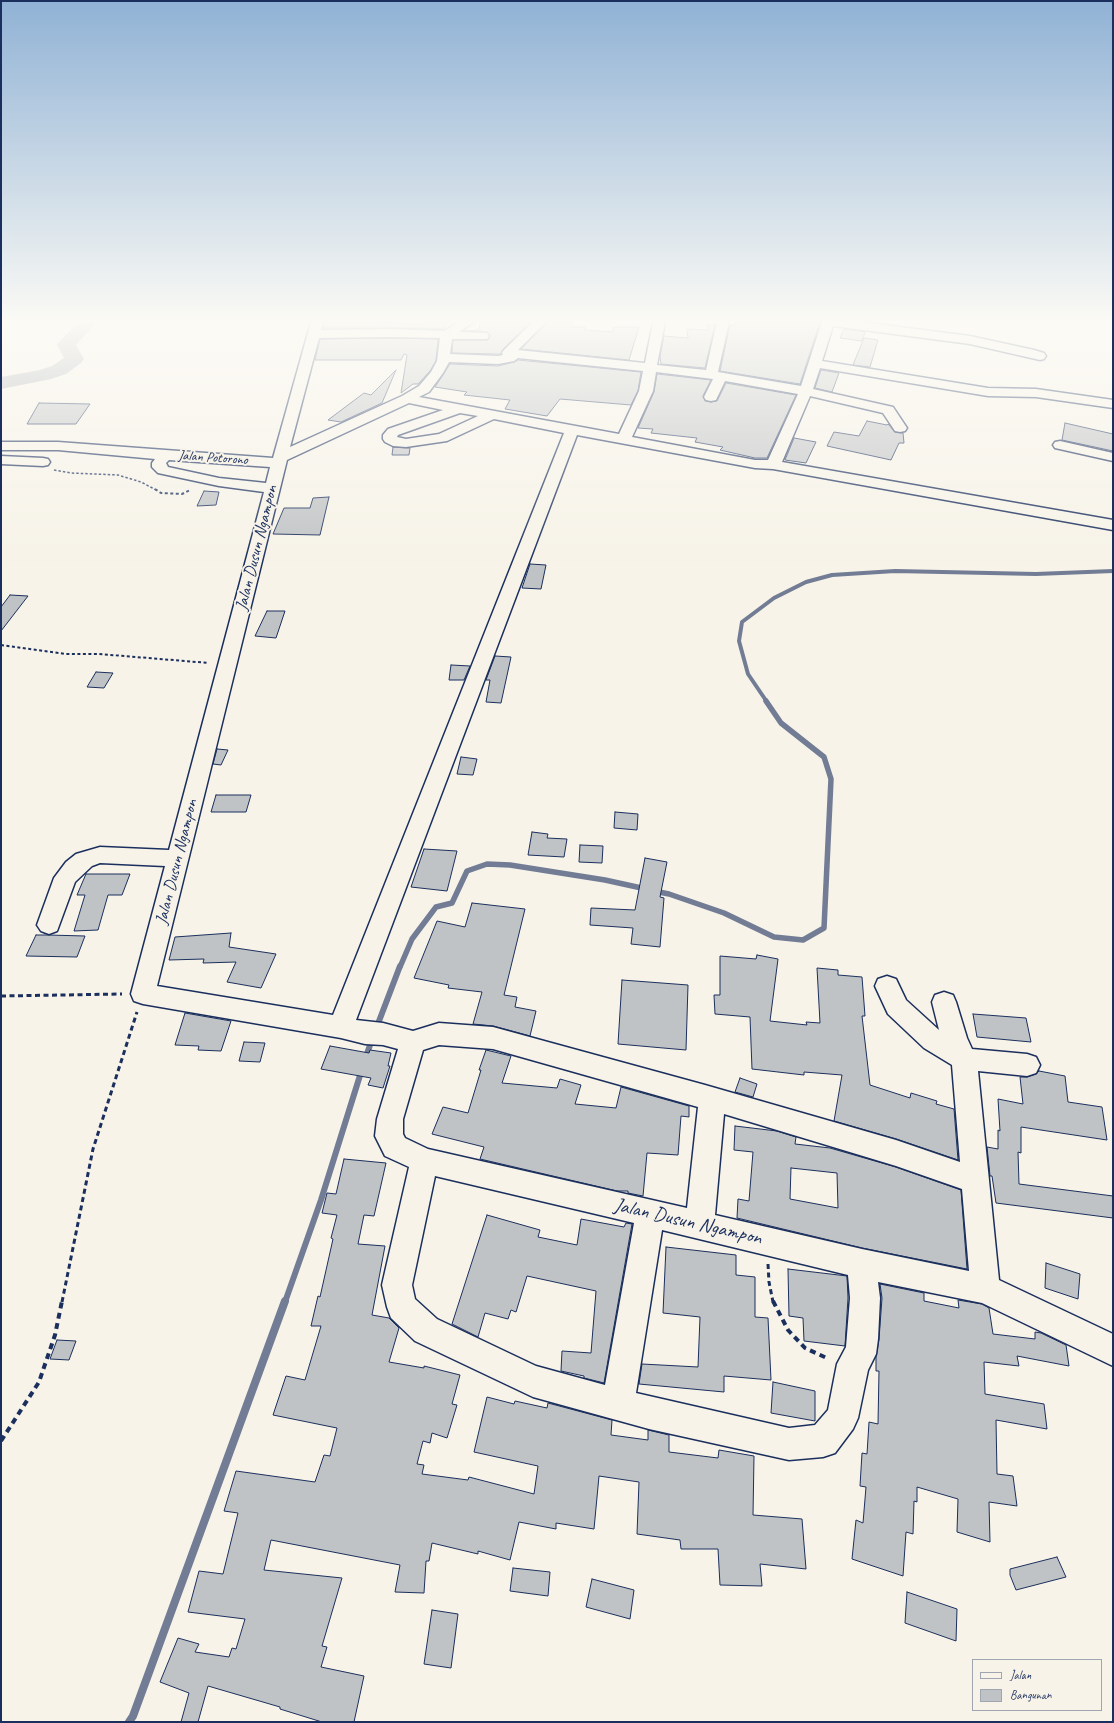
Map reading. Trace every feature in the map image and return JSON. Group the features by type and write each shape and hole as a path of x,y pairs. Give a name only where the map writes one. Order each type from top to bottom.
{"street":[{"path":"280,460 296,402"},
{"path":"280,460 400,402"},
{"path":"425,402 756,464 1113,525"},
{"path":"624,439 641,402"},
{"path":"773,466 801,402"},
{"path":"853,402 888,410 900,428"},
{"path":"1102,402 1113,404"},
{"path":"459,409 393,432 390,435 390,440 398,443 406,443 442,438 492,414"},
{"path":"341,1027 572,430"},
{"path":"1060,445 1113,457"},
{"name":"Jalan Potorono","path":"1,446 58,446 165,455 280,460"},
{"path":"165,455 159,463 159,467 163,470 208,480 272,488"},
{"path":"1,460 43,462"},
{"name":"Jalan Dusun Ngampon","path":"143,994 280,460"},
{"path":"49,924 65,878 84,860 100,855 178,858"},
{"path":"887,986 897,1007 933,1040 964,1059 1027,1065"},
{"path":"143,994 341,1027 413,1042 439,1034 493,1038 712,1099 896,1153 975,1181"},
{"path":"944,1002 954,1038 964,1059 985,1289"},
{"name":"Jalan Dusun Ngampon","path":"413,1042 390,1119 389,1136 395,1147 424,1161 862,1264 985,1289 1113,1350"},
{"path":"700,1226 712,1099"},
{"path":"424,1161 397,1284 402,1307 426,1330 533,1381 649,1413 789,1444 823,1441 842,1418 850,1383 852,1364 860,1354 863,1340 865,1298 862,1264"},
{"path":"618,1404 650,1213"}],"path":[{"path":"43,462 46,467 55,470 72,473 104,474 133,479 161,493 172,495 182,494 208,480"},
{"path":"1,645 66,654 99,654 227,664"},
{"path":"1,996 143,994 93,1149 55,1335 39,1382 1,1441"},
{"path":"766,1241 769,1282 774,1305 788,1330 806,1348 835,1362 852,1364"}],"building":[{"path":"351,402 382,402 341,422 328,420"},
{"path":"509,402 557,402 547,416 505,409"},
{"path":"600,402 632,402 631,405"},
{"path":"649,402 793,402 767,458 755,458 720,450 723,447 695,442 697,438 651,433 653,429 638,428"},
{"path":"39,403 90,404 76,424 27,424"},
{"path":"867,421 888,424 895,432 903,433 904,443 899,443 891,460 827,446 834,432 859,436"},
{"path":"1065,423 1113,434 1113,451 1062,440"},
{"path":"794,438 816,442 806,463 785,460"},
{"path":"393,447 410,448 409,455 392,455"},
{"path":"204,491 219,492 216,505 197,506"},
{"path":"329,497 320,535 273,534 284,508 310,508 313,498"},
{"path":"530,564 546,565 541,589 522,588"},
{"path":"10,595 28,596 1,631 1,607"},
{"path":"267,611 285,611 276,638 255,636"},
{"path":"495,656 511,657 501,703 486,702 490,680 486,680"},
{"path":"451,665 470,666 464,680 449,680"},
{"path":"96,672 113,673 104,688 87,687"},
{"path":"217,749 228,750 221,765 213,764"},
{"path":"461,757 477,759 473,775 457,774"},
{"path":"216,795 251,795 246,812 211,812"},
{"path":"615,812 638,814 637,830 614,828"},
{"path":"532,832 548,834 547,838 567,839 564,857 528,855"},
{"path":"580,845 603,846 602,863 579,862"},
{"path":"424,849 457,851 447,891 411,887"},
{"path":"645,858 667,862 660,897 664,898 660,947 631,944 633,928 590,925 591,908 635,910"},
{"path":"86,874 130,874 122,895 108,895 98,930 74,931 85,895 77,895"},
{"path":"472,903 525,909 504,995 517,997 515,1007 536,1011 530,1036 493,1026 473,1024 482,992 448,988 449,985 414,978 437,921 465,927"},
{"path":"231,933 229,947 276,954 261,988 227,982 236,962 203,963 204,959 169,960 175,937"},
{"path":"36,935 85,936 77,957 26,956"},
{"path":"757,955 778,959 770,1021 807,1025 806,1022 820,1023 817,968 838,970 838,975 862,977 865,1016 862,1016 870,1085 910,1098 911,1093 937,1101 936,1104 954,1109 958,1160 896,1139 834,1121 842,1075 804,1072 804,1075 752,1069 750,1017 715,1014 714,995 720,995 720,956 756,959"},
{"path":"622,980 688,985 686,1050 618,1044"},
{"path":"185,1013 231,1021 221,1051 198,1050 199,1046 175,1045"},
{"path":"973,1014 1026,1018 1031,1042 977,1037"},
{"path":"244,1042 265,1043 260,1062 239,1061"},
{"path":"330,1046 369,1053 370,1050 391,1053 388,1066 390,1066 383,1088 368,1085 371,1078 321,1069"},
{"path":"486,1050 511,1056 502,1083 557,1088 560,1079 581,1085 575,1104 616,1108 621,1087 689,1106 689,1117 681,1116 678,1155 647,1153 643,1196 628,1193 628,1191 617,1191 480,1159 484,1147 432,1134 443,1107 468,1113 481,1070 479,1070"},
{"path":"1039,1071 1065,1076 1068,1102 1102,1107 1107,1140 1021,1127 1021,1153 1018,1152 1019,1184 1113,1196 1113,1218 996,1203 992,1176 990,1176 987,1147 998,1149 998,1130 1000,1131 998,1099 1023,1104 1020,1077 1027,1077 1036,1074"},
{"path":"740,1078 757,1084 753,1097 735,1092"},
{"path":"735,1126 777,1131 796,1137 795,1144 830,1148 896,1167 961,1190 967,1269 862,1248 737,1218 738,1199 749,1201 753,1152 734,1150","holes":["791,1168 837,1173 838,1208 790,1199"]},
{"path":"344,1159 386,1163 374,1216 364,1215 358,1244 385,1246 372,1315 389,1318 399,1328 389,1362 424,1368 424,1366 460,1375 452,1404 457,1405 447,1438 432,1433 430,1443 423,1441 417,1464 424,1465 422,1474 468,1480 469,1477 534,1494 538,1466 474,1452 487,1397 514,1404 515,1401 547,1408 548,1403 612,1420 611,1435 648,1440 648,1430 669,1435 669,1452 718,1458 719,1450 754,1456 753,1515 802,1519 806,1569 760,1564 762,1586 720,1585 718,1549 681,1549 680,1540 637,1534 639,1482 599,1476 594,1529 556,1523 556,1529 519,1522 510,1560 478,1551 478,1554 432,1543 429,1561 426,1561 424,1593 395,1592 400,1565 271,1540 264,1570 342,1578 322,1646 327,1647 321,1667 364,1676 354,1722 322,1722 280,1709 280,1707 208,1686 198,1722 181,1722 189,1693 160,1682 178,1638 199,1644 195,1652 229,1657 232,1648 236,1649 245,1619 188,1612 199,1571 223,1574 238,1513 224,1511 236,1471 315,1482 324,1455 330,1456 337,1428 273,1415 286,1376 305,1380 321,1326 311,1326 318,1296 320,1297 333,1239 331,1238 337,1215 322,1213 327,1193 336,1194"},
{"path":"487,1215 540,1230 538,1237 577,1245 581,1219 624,1227 626,1223 632,1224 604,1383 584,1378 584,1376 561,1371 562,1351 591,1353 596,1291 527,1276 516,1312 511,1310 508,1319 485,1313 478,1337 452,1324"},
{"path":"666,1247 736,1255 736,1275 755,1277 755,1317 768,1318 771,1380 724,1376 724,1392 639,1384 642,1364 698,1367 700,1317 663,1313"},
{"path":"1046,1263 1080,1274 1078,1299 1045,1288"},
{"path":"788,1269 847,1276 848,1298 845,1346 804,1341 803,1318 789,1316"},
{"path":"880,1284 924,1293 924,1301 959,1308 958,1300 982,1304 989,1308 993,1334 1035,1339 1035,1332 1041,1333 1066,1345 1069,1366 1017,1356 1019,1366 984,1362 985,1394 1044,1404 1047,1429 996,1420 997,1474 1013,1476 1017,1506 989,1502 990,1542 957,1532 958,1499 917,1487 917,1502 914,1501 913,1534 906,1532 903,1576 852,1559 856,1520 863,1523 866,1487 860,1486 862,1453 867,1454 869,1422 878,1424 879,1371 876,1371 876,1357 882,1298"},
{"path":"57,1340 76,1341 69,1360 50,1359"},
{"path":"773,1382 815,1391 815,1421 771,1413"},
{"path":"1057,1557 1066,1577 1016,1590 1010,1575 1010,1569"},
{"path":"513,1568 550,1572 548,1596 510,1591"},
{"path":"592,1579 634,1590 630,1619 586,1607"},
{"path":"907,1592 957,1609 956,1641 905,1623"},
{"path":"432,1610 458,1614 451,1668 424,1664"}],"waterway":[{"path":"767,702 748,674 739,641 742,622 774,598 806,582 832,575 895,571 1036,574 1113,571"},
{"path":"654,891 669,894 724,913 774,937 803,940 824,928 831,779 824,757 781,723 766,701"},
{"path":"400,967 412,939 436,907 452,903 467,871 487,864 510,865 605,880 646,889"},
{"path":"376,1029 400,966"},
{"path":"365,1059 373,1037"},
{"path":"285,1302 321,1200 362,1069"},
{"path":"129,1722 133,1716 285,1301"}]}
